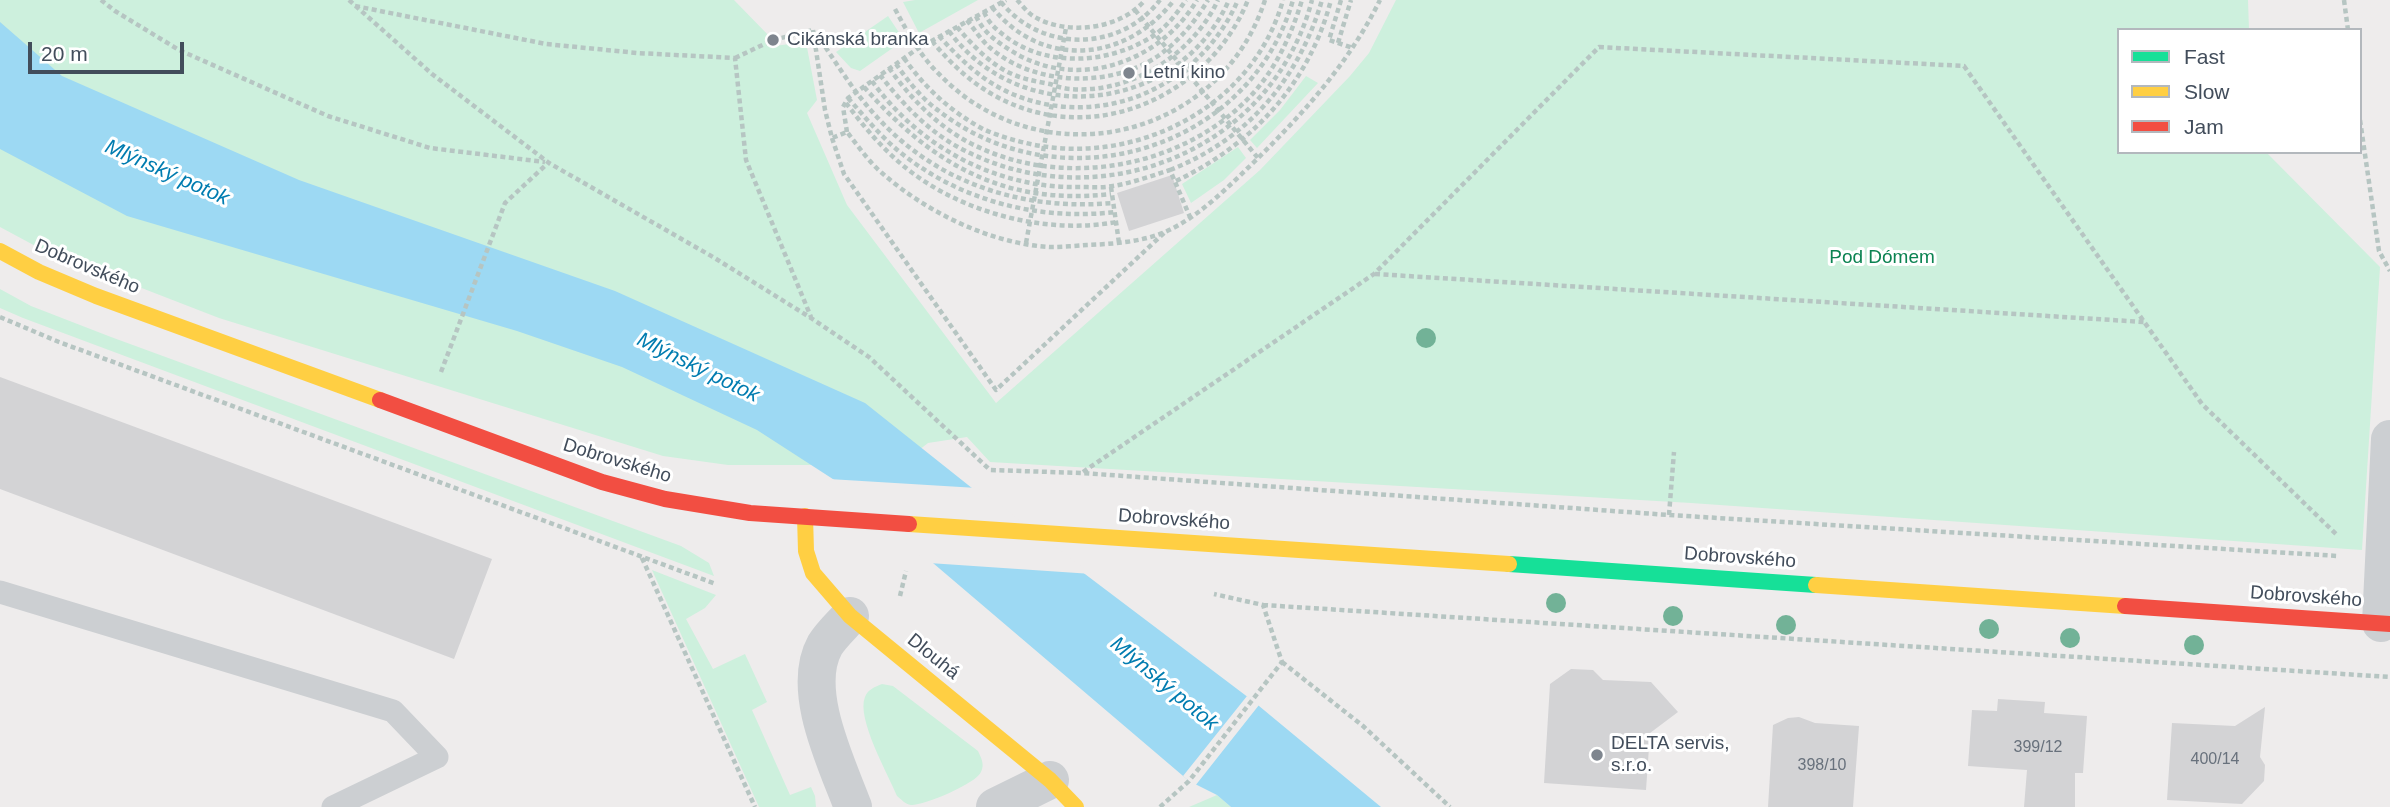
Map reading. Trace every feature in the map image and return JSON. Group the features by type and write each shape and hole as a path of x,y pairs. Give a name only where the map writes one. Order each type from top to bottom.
{"main road":[{"name":"Dobrovského","path":"0,251 39,272 96,296 602,482 665,499 750,513 2385,623"},
{"name":"Dlouhá","path":"805,516 804,545 807,563 820,585 850,616 1063,794"}],"street":[{"path":"2385,623 2372,561 2390,439"},
{"path":"850,616 824,646 817,682 822,725 853,807"},
{"path":"995,807 1063,794"}],"lane":[{"path":"0,592 393,711 437,757 333,807"}],"path":[{"path":"101,0 114,11 179,50 328,116 430,148 549,163"},
{"path":"349,0 432,74 549,163 713,257 869,357 990,470 1082,473 2372,561"},
{"path":"1017,0 1030,15 1066,28 1091,27 1113,22 1135,10 1145,0"},
{"path":"1160,0 1142,20 1119,32 1100,37 1063,39 1035,31 1012,15 1003,1 917,49 857,92 843,107 848,132 880,172 918,201 966,227 1010,240 1048,247 1119,243 1166,232"},
{"path":"992,7 1001,19 1018,33 1062,49 1081,51 1127,41 1148,27 1174,0"},
{"path":"984,12 990,24 1025,49 1060,58 1082,58 1124,51 1155,35 1171,21 1186,0"},
{"path":"976,16 983,29 1021,58 1070,70 1101,68 1136,58 1161,42 1180,24 1197,0"},
{"path":"967,20 988,46 1010,61 1057,77 1097,77 1126,71 1166,49 1191,26 1208,0"},
{"path":"957,27 981,53 1003,69 1030,81 1070,89 1112,84 1155,69 1174,57 1199,30 1218,0"},
{"path":"949,31 961,47 999,75 1018,85 1054,95 1084,97 1126,90 1180,65 1211,31 1228,0"},
{"path":"939,36 977,74 998,87 1024,98 1052,105 1081,107 1127,100 1168,83 1204,53 1222,31 1238,0"},
{"path":"932,41 947,59 989,92 1015,105 1072,117 1123,111 1160,97 1191,78 1212,59 1226,41 1248,0"},
{"path":"895,9 917,49 940,76 986,110 1027,127 1082,135 1108,134 1135,128 1174,110 1202,91 1225,70 1242,48 1255,26 1265,0"},
{"path":"904,58 928,89 985,130 1044,147 1090,149 1133,142 1173,128 1212,103 1235,84 1252,64 1268,38 1283,0"},
{"path":"896,64 938,111 964,128 1009,148 1025,153 1075,159 1111,156 1146,149 1181,133 1218,111 1240,92 1265,61 1286,21 1293,0"},
{"path":"889,68 916,102 954,133 1000,156 1041,166 1076,168 1139,160 1202,134 1225,119 1255,90 1272,68 1293,27 1302,0"},
{"path":"880,75 911,111 955,146 1001,166 1054,176 1101,177 1149,168 1199,147 1231,125 1262,96 1279,75 1301,34 1312,0"},
{"path":"872,81 897,112 946,150 990,172 1037,184 1111,187 1170,170 1204,155 1237,133 1274,97 1294,68 1322,0"},
{"path":"1176,181 1212,162 1243,141 1272,113 1294,85 1315,47 1331,0"},
{"path":"1341,0 1329,40 1353,48"},
{"path":"1338,43 1351,0"},
{"path":"813,30 825,110 844,174 996,390 1166,232 1230,185 1258,158 1340,68 1380,0"},
{"path":"2344,0 2348,28"},
{"path":"354,6 546,44 637,53 734,58 773,40 813,30"},
{"path":"1135,10 1258,158"},
{"path":"1026,243 1066,28"},
{"path":"813,30 857,92 890,130 924,158 965,182 999,195 1034,202 1075,205 1113,203"},
{"path":"1082,473 1374,274 1599,47 1964,66 2202,404 2372,561"},
{"path":"734,58 747,160 811,318"},
{"path":"864,87 908,133 941,157 979,177 1036,194 1072,197 1111,194"},
{"path":"847,101 899,151 930,172 975,195 1033,210 1066,215 1115,212"},
{"path":"847,101 887,151 921,179 976,207 1031,221 1080,225 1116,222"},
{"path":"832,138 848,132"},
{"path":"2362,134 2379,250 2390,271"},
{"path":"439,378 505,203 549,163"},
{"path":"1170,170 1190,216"},
{"path":"1111,187 1119,243"},
{"path":"1374,274 2144,322"},
{"path":"0,317 59,342 716,584"},
{"path":"1669,515 1674,452"},
{"path":"641,557 755,807"},
{"path":"1212,594 1263,605 2390,677"},
{"path":"1263,605 1282,662 1363,726 1450,807"},
{"path":"1160,807 1189,781 1282,662"}],"green space":[{"name":"Pod Dómem","path":"0,0 734,0 773,40 774,46 806,42 817,100 807,113 847,205 996,403 1260,170 1369,53 1396,0 2248,0 2249,28 2117,28 2117,154 2268,154 2380,267 2362,550 1691,503 990,462 967,437 928,443 900,465 728,465 663,456 219,318 41,249 0,227"},
{"path":"978,0 919,33 903,2"},
{"path":"888,16 904,40 860,71 851,68 836,52"},
{"path":"1306,76 1318,83 1257,148 1250,140 1280,110"},
{"path":"1238,147 1246,158 1224,180 1191,203 1182,184"},
{"path":"0,289 31,306 111,337 681,546 709,563 714,576 23,318 0,308"},
{"path":"652,570 716,595 705,608 686,619 713,669 745,654 767,702 752,710 790,795 811,787 816,807 759,807"},
{"path":"882,684 893,686 978,751 983,766 977,777 926,802 911,805 897,796 874,746 863,706 866,694"},
{"path":"1217,795 1231,807 1189,807"}],"water":[{"name":"Mlýnský potok","path":"0,22 62,76 299,180 615,291 865,403 987,500 1253,701 1381,807 1231,807 1217,795 1189,781 839,483 757,430 622,367 517,331 127,216 0,149"}],"pier":[{"path":"829,479 977,488 1092,574 929,563"},
{"path":"1247,696 1259,705 1195,786 1183,776"}],"building":[{"path":"1172,175 1184,213 1129,231 1117,193"},
{"path":"0,377 492,559 454,659 0,489"},
{"name":"DELTA servis, s.r.o.","path":"1571,669 1593,670 1603,680 1651,682 1678,712 1650,733 1646,790 1544,783 1550,684"},
{"path":"1998,699 2045,702 2044,713 2087,716 2083,773 2075,773 2075,807 2024,807 2027,770 1968,766 1972,710 1997,711"},
{"path":"2265,707 2260,757 2265,765 2264,781 2242,804 2167,800 2172,723 2235,726"},
{"path":"1799,717 1815,723 1859,726 1853,807 1768,807 1773,725 1788,718"}],"traffic: fast":[{"path":"1509,564 1816,585"}],"traffic: slow":[{"path":"0,251 39,272 96,296 380,400"},
{"path":"805,516 806,551 813,573 850,616 1050,780 1076,807"},
{"path":"909,524 1509,564"},
{"path":"1816,585 2125,606"}],"traffic: jam":[{"path":"380,400 602,482 665,499 750,513 909,524"},
{"path":"2125,606 2390,624"}],"place":[{"name":"Cikánská branka","path":"773,40"},
{"name":"Letní kino","path":"1129,73"},
{"name":"DELTA servis, s.r.o.","path":"1597,755"}]}
